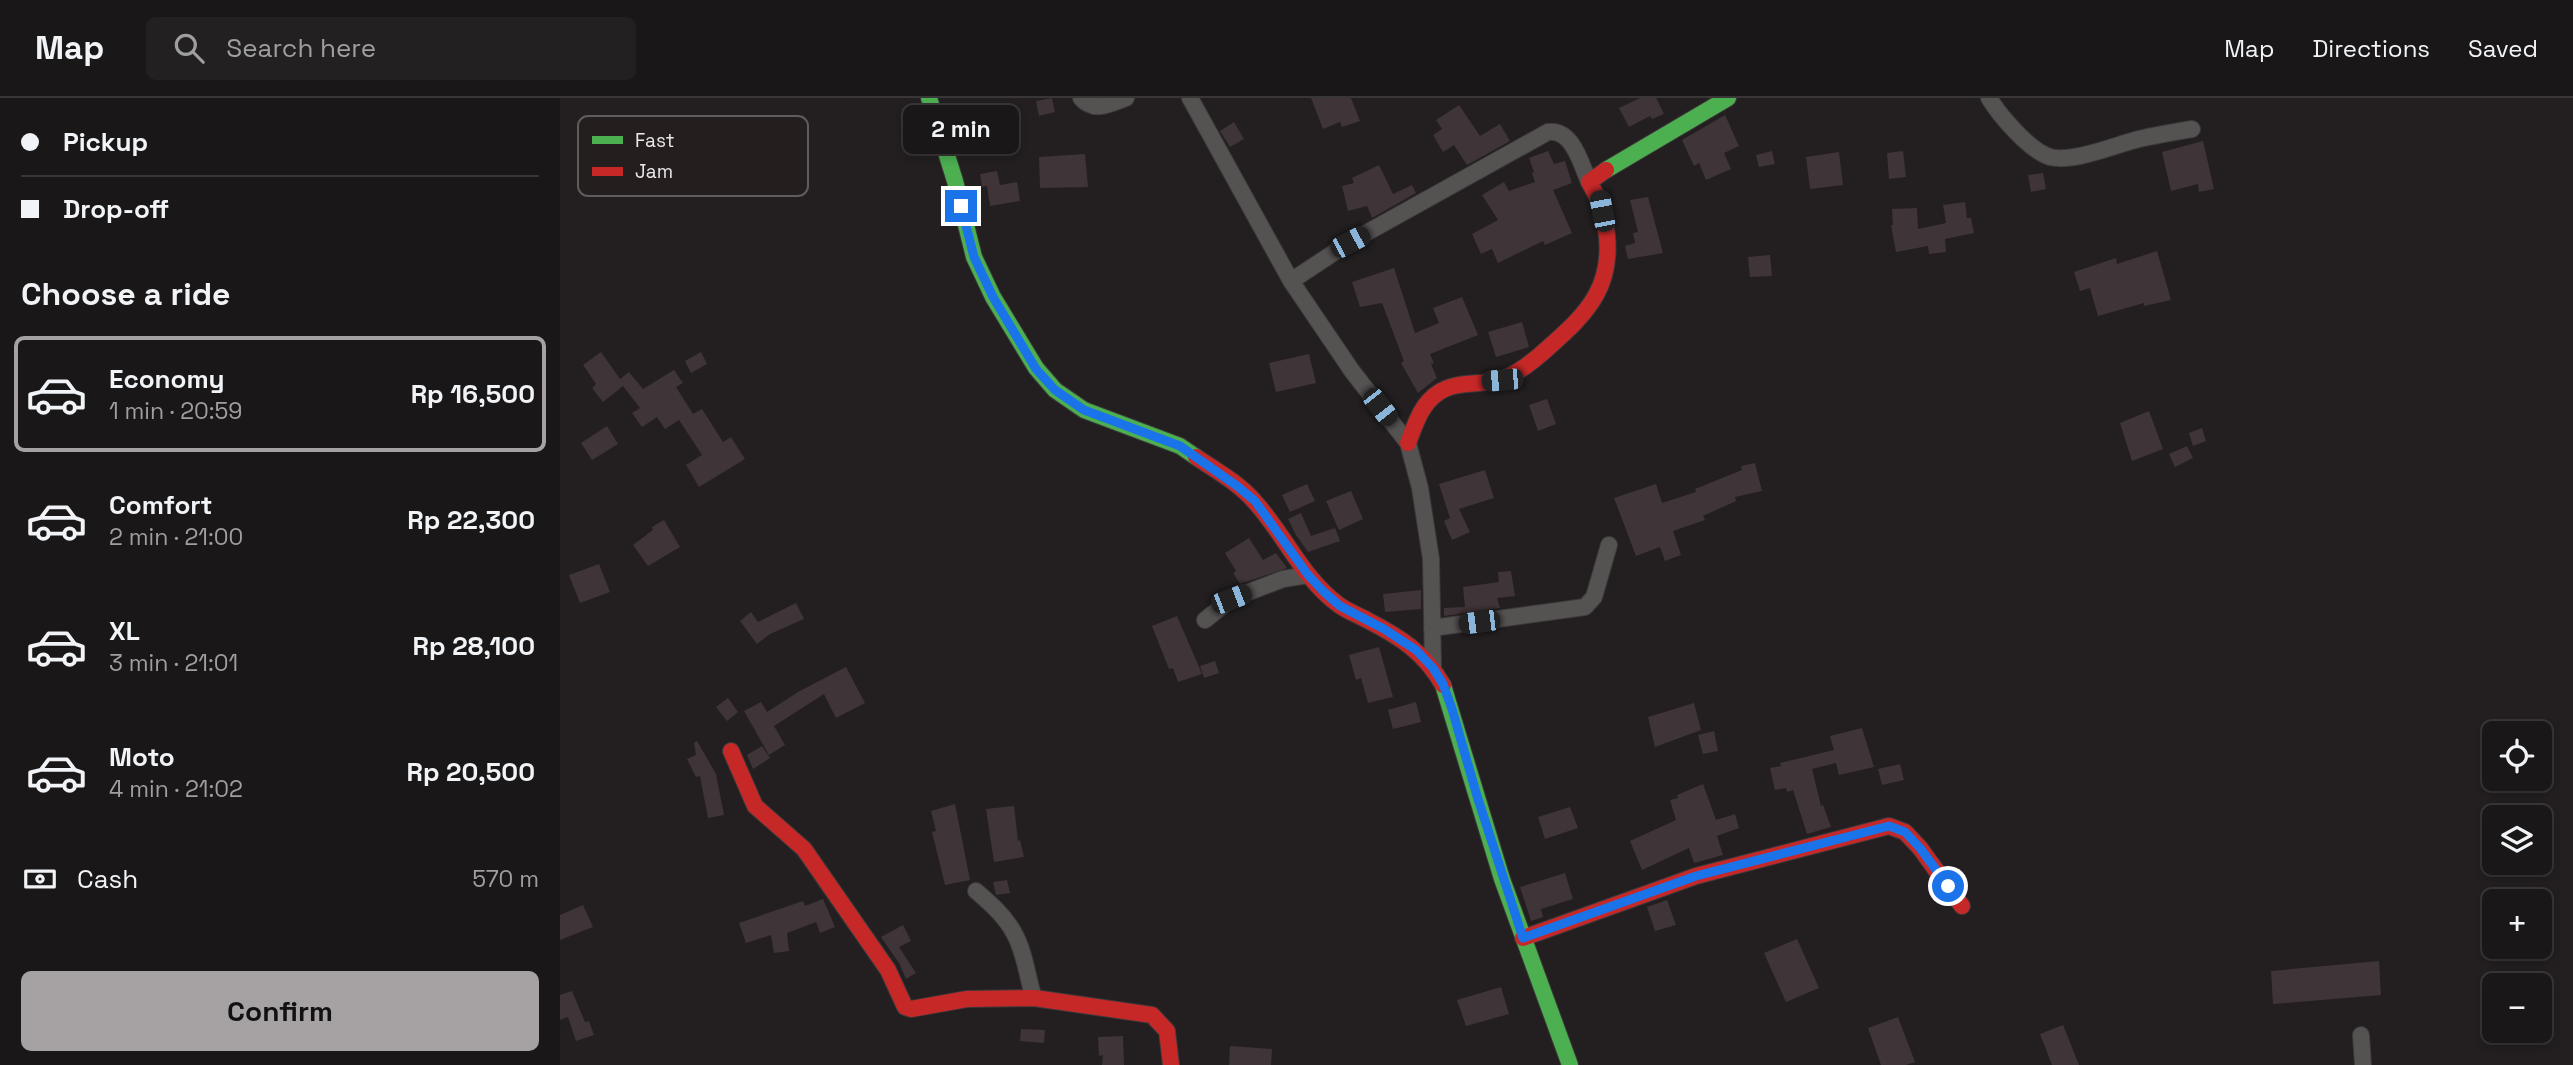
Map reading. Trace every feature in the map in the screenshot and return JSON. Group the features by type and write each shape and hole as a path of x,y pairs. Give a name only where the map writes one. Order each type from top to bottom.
{"street":[{"path":"929,98 955,181 974,257 993,297 1036,369 1055,390 1084,410 1180,446 1237,486 1255,501 1308,575 1340,606 1384,629 1416,650 1433,668 1443,684 1452,709 1523,938 1570,1065"},
{"path":"1081,98 1091,106 1101,107 1126,98"},
{"path":"1190,98 1291,281 1352,371 1408,443 1420,488 1431,559 1433,668"},
{"path":"1589,182 1621,160 1728,98"},
{"path":"1989,98 2018,132 2049,157 2064,159 2138,139 2192,129"},
{"path":"1291,281 1350,242 1548,132 1556,132 1565,137 1574,148 1599,197 1604,224 1606,263 1598,294 1584,312 1522,369 1502,380 1450,385 1434,395 1424,406 1408,443"},
{"path":"1432,628 1585,607 1594,597 1609,545"},
{"path":"1205,620 1231,599 1283,579 1308,575"},
{"path":"731,751 755,806 804,849 888,970 905,1007 911,1009 967,999 1034,998 1152,1015 1165,1025 1170,1039 1171,1065"},
{"path":"1523,938 1696,876 1889,826 1905,832 1920,848 1962,906"},
{"path":"976,891 998,910 1013,931 1034,998"},
{"path":"2361,1035 2363,1065"}],"building":[{"path":"1052,98 1055,112 1039,116 1036,101"},
{"path":"1311,98 1351,98 1360,121 1342,127 1340,122 1323,129"},
{"path":"1640,98 1656,98 1664,114 1652,119 1650,116 1629,127 1619,108"},
{"path":"1459,105 1480,136 1500,124 1510,141 1467,165 1454,145 1443,152 1433,135 1442,129 1436,120"},
{"path":"1725,115 1739,146 1724,153 1731,169 1706,180 1699,163 1694,166 1682,140"},
{"path":"1234,122 1244,139 1230,147 1220,131"},
{"path":"2203,141 2214,189 2199,192 2198,184 2171,191 2162,152"},
{"path":"1548,151 1554,164 1565,161 1572,183 1553,190 1572,233 1545,245 1543,241 1498,263 1492,249 1481,254 1472,234 1498,220 1482,195 1504,182 1509,191 1535,182 1529,158"},
{"path":"1772,151 1775,164 1759,167 1756,155"},
{"path":"1903,151 1906,177 1889,179 1887,153"},
{"path":"1839,152 1843,185 1810,189 1806,157"},
{"path":"1085,154 1088,187 1040,188 1039,157"},
{"path":"1379,165 1393,194 1412,185 1416,193 1372,218 1367,206 1348,211 1342,186 1354,183 1352,178"},
{"path":"997,171 1000,185 1017,182 1020,201 990,206 987,186 982,187 980,174"},
{"path":"2043,173 2046,189 2031,192 2028,175"},
{"path":"1648,197 1663,253 1628,259 1625,246 1635,243 1633,233 1638,232 1630,200"},
{"path":"1965,202 1967,218 1971,218 1974,233 1945,239 1946,252 1929,254 1928,246 1896,252 1891,225 1892,209 1917,208 1918,229 1946,223 1943,205"},
{"path":"2157,251 2171,300 2144,306 2144,303 2098,316 2090,288 2080,291 2074,272 2116,258 2117,264"},
{"path":"1770,255 1772,276 1750,277 1748,257"},
{"path":"1394,268 1415,333 1439,323 1433,308 1462,297 1478,335 1430,354 1437,378 1418,393 1401,363 1404,361 1382,303 1360,307 1352,282"},
{"path":"1522,322 1529,347 1496,357 1488,332"},
{"path":"601,352 620,379 629,372 643,389 674,370 683,383 676,387 693,414 702,409 723,442 731,437 745,459 699,487 686,465 702,455 679,420 665,429 657,417 642,427 632,413 640,408 623,386 603,402 592,388 596,384 583,365"},
{"path":"701,352 707,364 691,373 685,361"},
{"path":"1309,354 1316,383 1276,392 1269,363"},
{"path":"1547,399 1556,424 1538,431 1529,405"},
{"path":"2149,411 2163,449 2132,461 2120,423"},
{"path":"607,426 618,444 592,460 581,443"},
{"path":"2202,428 2206,441 2193,446 2189,433"},
{"path":"2187,446 2193,458 2175,467 2169,454"},
{"path":"1755,463 1762,491 1735,497 1736,501 1703,516 1705,520 1673,531 1681,555 1665,561 1660,547 1636,556 1614,498 1656,484 1662,503 1696,492 1695,489 1742,470 1741,466"},
{"path":"1485,470 1494,498 1459,509 1470,532 1452,540 1444,521 1450,518 1439,484"},
{"path":"1307,484 1315,501 1290,512 1282,495"},
{"path":"1351,491 1363,519 1339,530 1326,501"},
{"path":"1301,513 1311,536 1335,528 1340,541 1308,552 1288,519"},
{"path":"664,520 680,547 648,566 633,545"},
{"path":"1249,538 1263,560 1276,553 1287,568 1240,584 1225,553"},
{"path":"599,564 610,592 580,603 569,575"},
{"path":"1511,571 1515,596 1497,598 1500,608 1444,616 1444,608 1465,607 1463,587 1499,582 1498,572"},
{"path":"1421,590 1421,609 1385,612 1383,594"},
{"path":"796,603 804,619 770,634 757,644 740,621 751,612 758,622"},
{"path":"1177,616 1202,674 1178,682 1173,668 1169,669 1152,626"},
{"path":"1379,647 1393,697 1368,703 1361,678 1356,680 1349,655"},
{"path":"1215,661 1219,673 1204,678 1200,666"},
{"path":"846,667 865,703 836,718 824,694 774,726 785,745 769,755 744,711 761,702 767,712"},
{"path":"728,698 738,712 727,721 716,707"},
{"path":"1416,702 1421,722 1393,729 1388,710"},
{"path":"1694,703 1701,730 1655,747 1648,717"},
{"path":"1862,728 1874,767 1839,775 1836,763 1812,769 1821,806 1823,805 1831,827 1807,834 1793,790 1775,790 1770,768 1781,766 1780,763 1834,750 1830,736"},
{"path":"1714,731 1718,751 1703,754 1698,735"},
{"path":"697,741 716,774 724,815 708,818 700,776 696,777 687,759 696,755 694,743"},
{"path":"762,746 770,758 753,769 747,755"},
{"path":"1900,764 1904,780 1882,785 1878,769"},
{"path":"1703,784 1716,820 1735,814 1739,828 1717,836 1723,855 1694,863 1689,848 1642,870 1630,841 1676,820 1670,800"},
{"path":"955,804 970,880 945,885 932,832 936,831 931,811"},
{"path":"1014,806 1018,841 1020,840 1024,857 994,862 986,809"},
{"path":"1570,807 1578,828 1545,839 1538,817"},
{"path":"1565,873 1573,899 1541,909 1543,917 1531,921 1520,887"},
{"path":"1007,880 1010,893 996,895 993,882"},
{"path":"823,899 835,927 820,933 816,922 787,933 789,951 774,953 771,935 746,943 739,923 803,901 805,906"},
{"path":"1667,900 1676,925 1655,931 1647,907"},
{"path":"583,905 593,927 560,940 560,915"},
{"path":"903,925 911,941 899,947 916,973 906,979 899,963 881,937"},
{"path":"1797,939 1819,988 1786,1002 1764,953"},
{"path":"2379,961 2381,995 2273,1004 2271,971"},
{"path":"1501,987 1509,1014 1466,1026 1457,1000"},
{"path":"572,991 585,1022 589,1021 594,1035 576,1041 568,1017 560,1020 560,995"},
{"path":"1898,1017 1915,1062 1906,1065 1881,1065 1868,1028"},
{"path":"2063,1025 2079,1065 2052,1065 2040,1034"},
{"path":"1021,1029 1045,1030 1044,1043 1020,1041"},
{"path":"1123,1036 1124,1065 1102,1065 1103,1055 1099,1056 1098,1037"},
{"path":"1230,1046 1272,1049 1271,1065 1229,1065"}],"traffic: fast":[{"path":"929,98 955,181 974,257 993,297 1036,368 1055,390 1084,410 1180,446 1196,457"},
{"path":"1606,170 1728,98"},
{"path":"1443,685 1502,879 1570,1065"}],"traffic: jam":[{"path":"1408,443 1423,409 1438,393 1454,386 1497,381 1517,372 1575,323 1586,309 1602,282 1607,253 1605,223 1589,182 1606,170"},
{"path":"1196,457 1249,495 1314,582 1326,594 1342,607 1410,646 1428,663 1443,685"},
{"path":"731,751 755,806 804,849 888,970 905,1007 911,1009 967,999 1034,998 1152,1015 1167,1031 1171,1065"},
{"path":"1523,938 1696,876 1889,826 1905,832 1920,848 1962,906"}],"route":[{"path":"961,206 974,257 993,297 1036,369 1055,390 1084,410 1180,446 1237,486 1255,501 1308,575 1324,592 1340,606 1384,629 1416,650 1433,668 1443,684 1452,709 1502,878 1523,938 1696,876 1889,826 1905,832 1948,886"}]}
